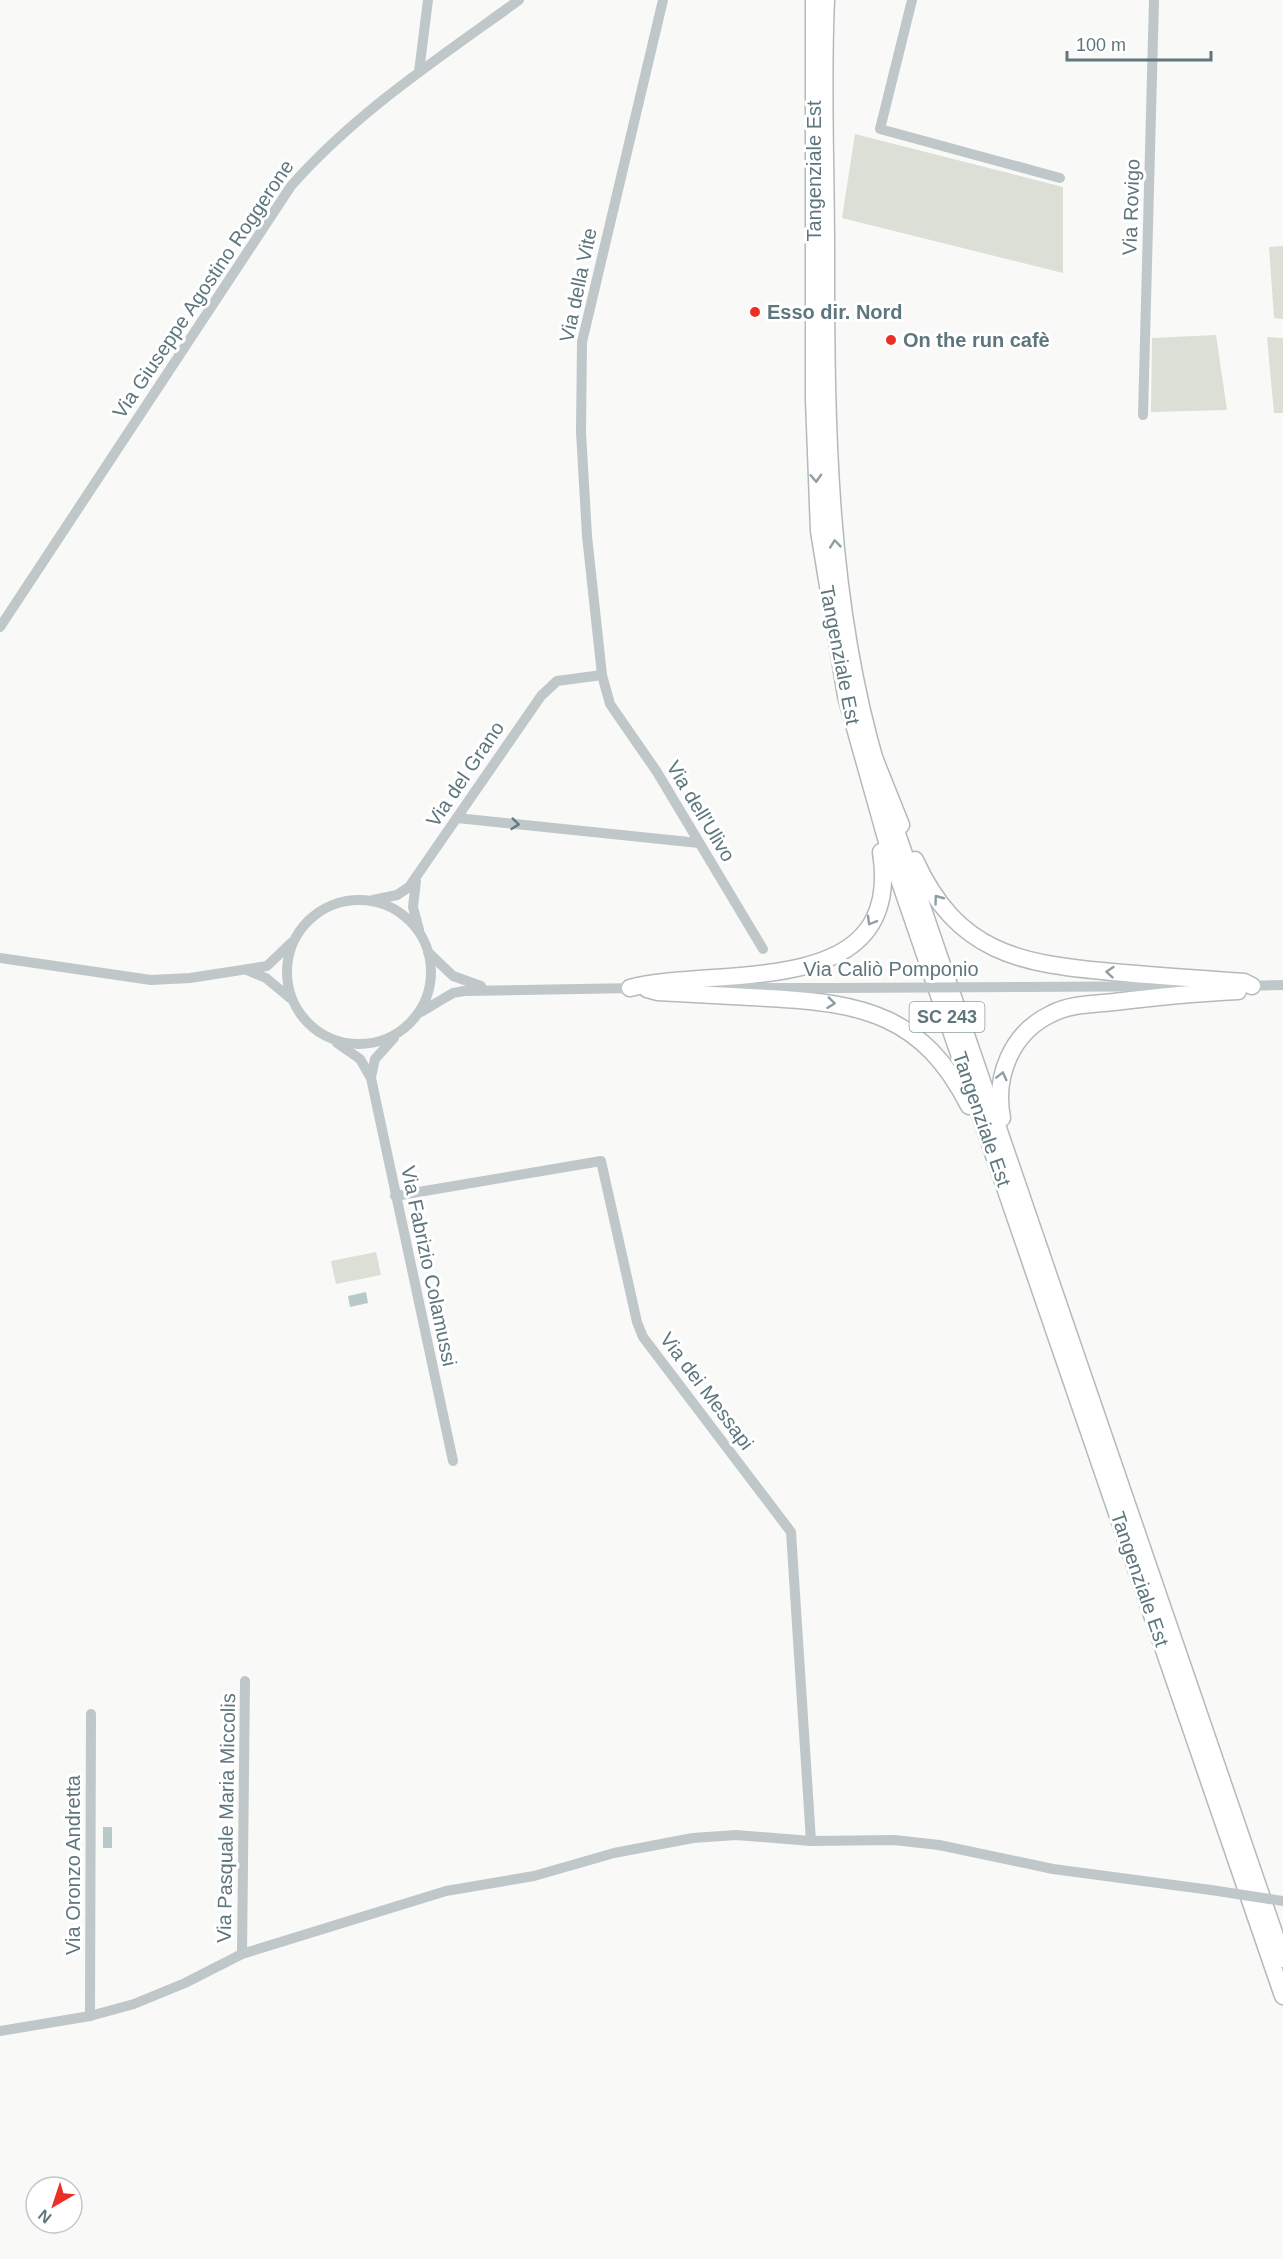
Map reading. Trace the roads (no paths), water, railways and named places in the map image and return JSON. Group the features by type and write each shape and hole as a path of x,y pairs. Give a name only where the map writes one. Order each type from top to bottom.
{"highway":[{"name":"Tangenziale Est","path":"814,0 815,476 825,577 846,696 857,743 891,856 1283,1996"},
{"name":"Tangenziale Est","path":"826,0 826,394 830,499 853,671 874,758 900,844 1283,1959"},
{"path":"630,988 646,984 737,977 812,965 830,960 855,943 874,916 880,902 884,870 857,756 857,743"},
{"path":"874,758 879,765 923,878 947,912 964,929 985,943 1023,960 1047,966 1244,982 1256,986 1253,990 1178,994 1067,1008 1037,1022 1025,1033 1007,1058 999,1095 1002,1118 1035,1220 1034,1234"},
{"path":"647,988 658,992 803,1000 850,1006 892,1022 911,1034 941,1062 963,1096 1006,1204 1016,1218"}],"street":[{"path":"419,72 428,0"},
{"name":"Via Giuseppe Agostino Roggerone","path":"0,627 291,186 318,155 363,114 519,0"},
{"name":"Via della Vite","path":"602,675 586,525 581,432 582,342 663,0"},
{"path":"912,0 880,129 1060,178"},
{"name":"Via Rovigo","path":"1143,415 1154,0"},
{"name":"Via dell'Ulivo","path":"602,675 610,704 657,772 763,948"},
{"name":"Via del Grano","path":"420,873 541,696 557,681 602,675"},
{"path":"457,818 699,843"},
{"path":"372,901 403,893 420,873"},
{"path":"420,873 413,889 413,907 423,939"},
{"name":"Via Caliò Pomponio","path":"0,958 151,980 246,971 258,969 274,961 313,917 329,906 351,901 372,901 394,909 410,921 423,939 428,952 430,982 418,1014"},
{"name":"Via Caliò Pomponio","path":"300,931 291,947 287,965 288,986 293,1000 303,1017 329,1038 359,1044 382,1041 402,1030 418,1014 453,993 500,989 1283,985"},
{"name":"Via Caliò Pomponio","path":"428,952 453,976 475,985 500,989"},
{"name":"Via Caliò Pomponio","path":"246,971 253,971 267,978 293,1000"},
{"path":"371,1078 375,1059 402,1030"},
{"path":"329,1038 360,1059 371,1078"},
{"name":"Via Fabrizio Colamussi","path":"371,1078 453,1461"},
{"name":"Via dei Messapi","path":"395,1196 601,1161 637,1322 643,1337 791,1532 811,1841"},
{"name":"Via Pasquale Maria Miccolis","path":"242,1954 245,1681"},
{"name":"Via Oronzo Andretta","path":"90,2016 91,1714"},
{"path":"0,2031 90,2016 134,2004 184,1983 242,1954 446,1891 534,1876 614,1853 693,1838 736,1835 811,1841 894,1840 929,1844 1053,1869 1283,1901"}],"place":[{"name":"Esso dir. Nord","path":"755,312"},
{"name":"On the run cafè","path":"891,340"}]}
